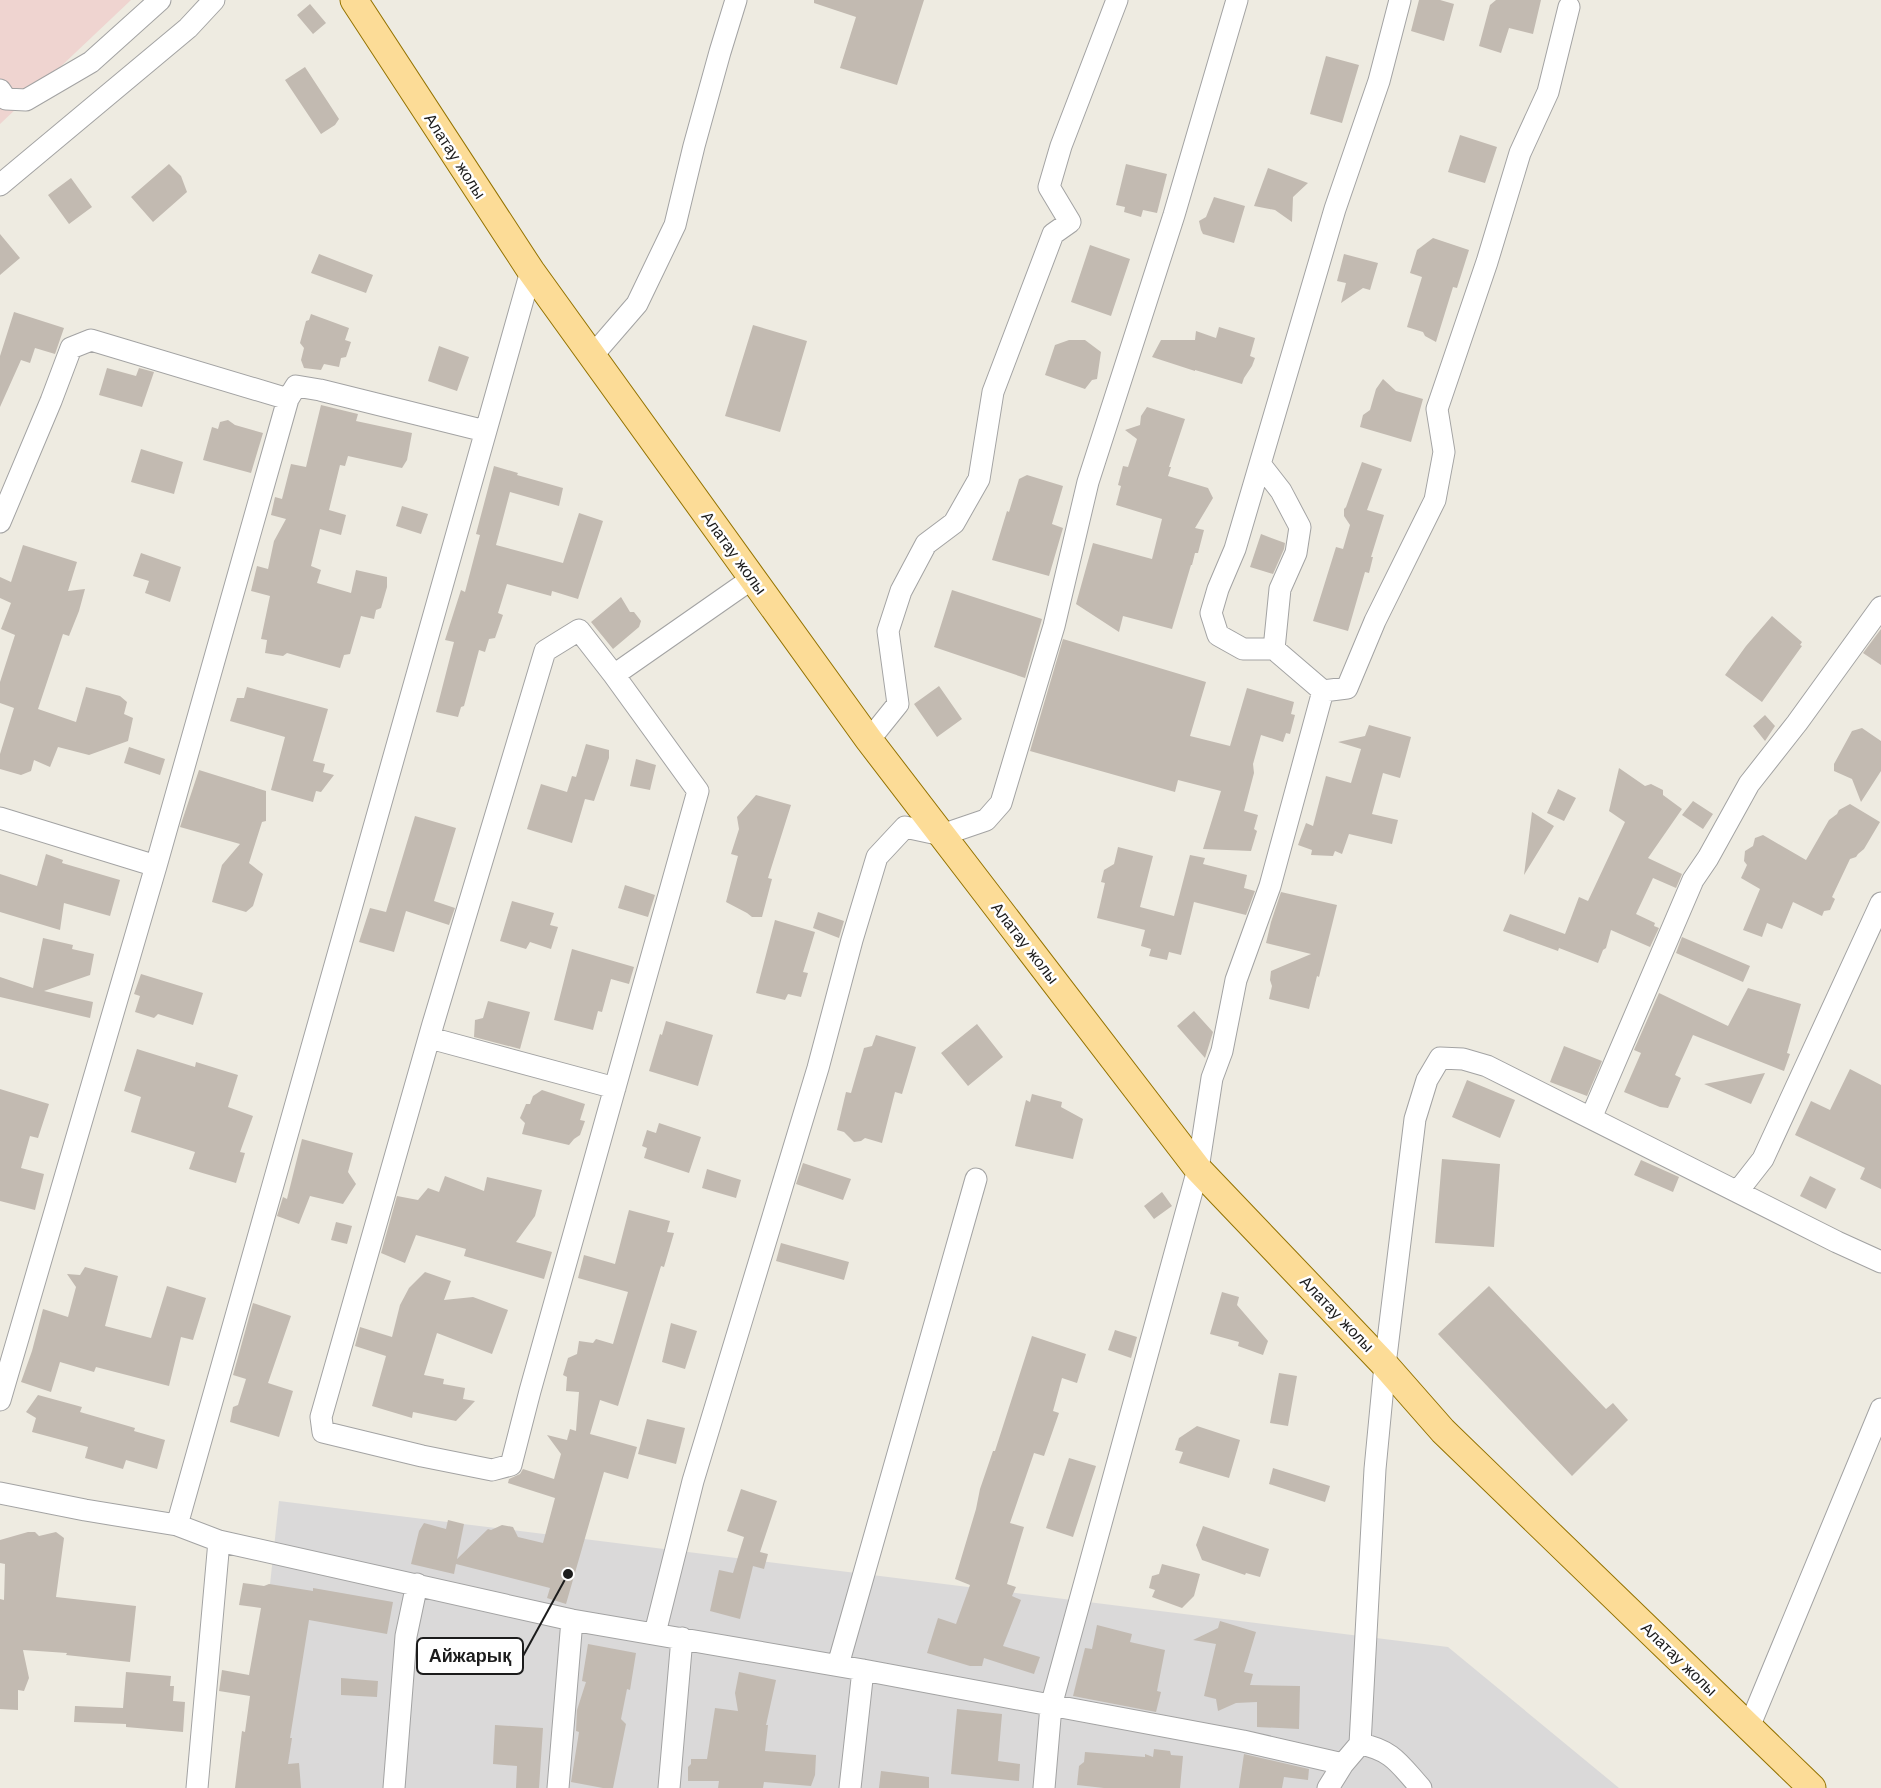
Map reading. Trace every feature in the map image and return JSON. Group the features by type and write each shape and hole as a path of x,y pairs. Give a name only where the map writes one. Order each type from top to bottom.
{"main road":[{"name":"Алатау жолы","path":"354,0 531,271 869,740 1198,1169 1385,1365 1443,1431 1812,1788"}],"street":[{"path":"0,90 6,99 26,100 91,62 160,0"},
{"path":"0,185 188,28 214,0"},
{"path":"592,356 637,304 675,225 697,135 736,0"},
{"path":"869,740 898,704 888,630 901,591 926,544 954,523 979,480 993,393 1053,234 1070,222 1050,187 1061,146 1117,0"},
{"path":"655,1633 693,1481 818,1068 877,857 905,827 942,835 986,820 1001,803 1054,626 1088,482 1174,215 1237,0"},
{"path":"1400,0 1379,81 1335,209 1235,549 1211,613 1218,635 1244,649 1274,650 1323,691 1347,688 1375,621 1435,500 1444,452 1437,409 1487,262 1520,153 1548,92 1569,8"},
{"path":"177,1525 531,271"},
{"path":"0,522 71,348 92,340 288,399"},
{"path":"0,1400 156,866 288,399 296,386 485,431"},
{"path":"1260,464 1281,491 1300,528 1296,553 1280,589 1274,650"},
{"path":"614,675 753,578"},
{"path":"1591,1118 1693,880 1708,858 1749,784 1797,723 1881,607"},
{"path":"579,630 614,675 698,792 511,1465 492,1470 323,1432 321,1417 545,651 579,630"},
{"path":"1044,1788 1051,1706 1198,1169 1212,1078 1222,1051 1236,980 1270,886 1323,691"},
{"path":"0,818 156,866"},
{"path":"1738,1191 1763,1159 1881,903"},
{"path":"430,1038 615,1088"},
{"path":"1328,1788 1343,1764 1360,1744 1374,1469 1385,1365 1415,1119 1427,1080 1440,1058 1463,1059 1487,1066 1881,1262"},
{"path":"837,1665 976,1179"},
{"path":"1749,1727 1881,1409"},
{"path":"0,1493 177,1525 219,1541 572,1620 837,1665 1243,1741 1343,1764"},
{"path":"197,1788 219,1541"},
{"path":"394,1788 406,1636 417,1584"},
{"path":"558,1788 572,1620"},
{"path":"669,1788 682,1638"},
{"path":"850,1788 863,1670"},
{"path":"1360,1744 1376,1747 1391,1754 1421,1788"}],"shaded area":[{"path":"0,0 131,0 0,124"},
{"path":"279,1501 1448,1647 1619,1788 248,1788"}],"building":[{"path":"814,0 924,0 897,85 840,68 856,17 814,3"},
{"path":"1419,0 1440,0 1454,4 1444,41 1411,31"},
{"path":"1496,0 1541,0 1533,34 1509,28 1501,53 1479,46 1490,5"},
{"path":"310,4 326,23 313,34 297,15"},
{"path":"1326,56 1359,65 1342,123 1310,114"},
{"path":"305,67 339,119 335,125 321,134 285,80"},
{"path":"1460,135 1497,147 1485,183 1448,172"},
{"path":"169,164 181,176 187,192 153,222 131,197"},
{"path":"1126,164 1167,174 1157,213 1143,210 1141,217 1124,212 1125,207 1116,205"},
{"path":"1268,168 1308,183 1293,197 1292,222 1275,210 1254,206"},
{"path":"71,178 92,207 69,224 48,195"},
{"path":"1214,197 1245,206 1234,243 1203,234 1201,230 1199,221 1206,217"},
{"path":"0,234 20,258 0,275"},
{"path":"1433,238 1469,250 1457,288 1453,287 1436,342 1425,336 1423,332 1407,327 1422,277 1410,273 1417,250"},
{"path":"1090,245 1130,259 1111,316 1071,302"},
{"path":"319,254 373,275 366,293 311,273"},
{"path":"1344,254 1378,263 1370,290 1363,288 1341,303 1346,283 1337,281"},
{"path":"14,312 64,328 55,354 35,348 30,363 21,360 0,407 0,356"},
{"path":"311,314 349,328 345,340 351,342 346,357 341,358 339,367 324,364 321,370 304,368 301,360 304,348 300,343 306,321 309,320"},
{"path":"753,325 807,341 780,432 725,416"},
{"path":"1219,327 1255,338 1250,356 1255,358 1242,384 1152,357 1161,340 1195,340 1196,331 1216,338"},
{"path":"1069,340 1085,340 1101,352 1097,379 1092,380 1085,389 1045,375 1055,345"},
{"path":"439,346 469,357 457,391 428,381"},
{"path":"107,368 136,376 139,368 154,372 142,407 99,395"},
{"path":"1383,379 1396,391 1423,399 1411,442 1360,427 1363,415 1370,410 1376,389"},
{"path":"321,405 358,414 356,421 412,433 407,460 402,468 348,456 345,466 340,465 329,510 346,515 341,535 320,529 311,566 321,570 317,583 351,593 356,570 387,577 387,587 381,608 376,610 374,619 361,616 350,654 344,655 340,668 287,653 283,656 265,653 267,640 261,639 270,596 251,591 257,566 268,569 274,541 286,519 271,515 275,497 282,499 291,464 306,467"},
{"path":"1147,407 1185,419 1168,476 1208,488 1213,498 1195,528 1204,530 1172,629 1123,616 1119,632 1076,604 1093,543 1152,559 1162,519 1116,505 1123,466 1128,467 1137,439 1125,430 1140,425 1141,416"},
{"path":"228,420 235,425 263,433 251,473 203,460 212,427 218,429 220,422"},
{"path":"141,449 183,462 174,494 131,482"},
{"path":"1362,462 1382,469 1367,510 1384,515 1371,557 1373,557 1369,573 1365,572 1348,631 1313,621 1336,547 1343,549 1350,525 1344,516 1344,509"},
{"path":"494,466 563,488 559,506 510,492 496,545 563,563 579,513 603,521 578,599 552,591 551,596 507,584 498,613 503,615 495,638 489,639 485,652 479,650 464,706 461,707 458,717 436,712 454,642 445,640 461,590 465,592 480,535 476,534"},
{"path":"1027,475 1063,486 1052,524 1063,528 1049,576 992,560 1019,479"},
{"path":"402,506 428,514 421,534 396,526"},
{"path":"1261,534 1285,543 1273,574 1250,567"},
{"path":"23,545 77,562 68,591 85,589 69,636 63,634 38,709 76,722 86,687 120,696 127,702 124,714 133,718 128,741 89,755 58,747 50,767 34,760 31,771 21,775 0,769 0,754 14,708 0,703 0,682 15,635 1,629 11,603 0,598 0,577 11,582"},
{"path":"141,553 181,567 170,602 145,593 149,581 133,576"},
{"path":"952,590 1042,619 1025,678 934,647"},
{"path":"621,597 630,612 634,612 641,621 639,627 613,649 591,622"},
{"path":"1772,616 1802,642 1800,645 1802,646 1762,702 1725,675"},
{"path":"1881,629 1881,665 1863,653"},
{"path":"1063,639 1206,682 1190,736 1230,746 1247,688 1294,702 1291,714 1295,715 1290,734 1286,733 1283,742 1261,735 1244,811 1258,815 1254,829 1257,831 1251,851 1203,849 1221,791 1178,780 1175,792 1030,751"},
{"path":"939,686 962,719 937,737 914,704"},
{"path":"247,687 328,709 313,761 325,764 323,772 334,775 321,792 316,791 313,802 271,790 285,737 230,721 237,698 244,698"},
{"path":"1765,715 1775,726 1765,741 1753,726"},
{"path":"1369,725 1411,737 1400,778 1383,773 1372,814 1398,820 1392,844 1349,834 1342,854 1335,851 1333,856 1311,855 1312,850 1298,845 1306,823 1313,826 1326,776 1351,783 1361,749 1338,742 1365,736"},
{"path":"1862,728 1881,741 1881,771 1861,802 1852,779 1834,771 1834,764 1852,731"},
{"path":"586,744 609,750 609,758 594,801 585,799 572,843 527,829 541,784 567,792 572,776 576,777"},
{"path":"129,747 165,759 160,775 124,763"},
{"path":"636,759 656,765 650,790 630,786"},
{"path":"1619,768 1645,786 1651,784 1663,790 1663,795 1682,809 1648,858 1682,874 1676,888 1653,878 1636,914 1655,923 1654,926 1659,928 1650,947 1611,930 1606,948 1598,963 1503,931 1510,914 1565,934 1579,897 1588,901 1625,822 1609,811"},
{"path":"199,770 266,791 266,821 262,822 249,863 263,874 253,906 246,912 212,902 222,865 240,844 180,827"},
{"path":"1558,789 1576,798 1564,821 1547,813"},
{"path":"756,795 791,805 768,878 772,879 762,917 752,917 726,902 738,856 731,854 739,829 737,817"},
{"path":"1693,801 1713,814 1703,829 1682,815"},
{"path":"1850,804 1880,822 1864,849 1856,857 1850,859 1832,897 1835,899 1830,910 1824,911 1822,916 1793,902 1782,929 1767,923 1762,937 1743,930 1760,889 1741,878 1747,865 1744,861 1745,851 1753,846 1755,838 1763,835 1806,860 1829,820 1839,810"},
{"path":"1532,812 1554,826 1524,875"},
{"path":"415,816 456,828 434,901 455,908 449,925 406,911 394,952 359,942 370,908 386,912"},
{"path":"1118,847 1153,856 1140,907 1174,916 1190,855 1205,858 1203,864 1247,875 1244,888 1255,891 1246,915 1194,902 1181,955 1169,952 1167,960 1149,956 1151,949 1141,946 1145,930 1097,918 1105,883 1101,882 1104,870 1114,864"},
{"path":"46,854 63,860 62,863 120,880 110,916 64,903 60,930 0,912 0,874 37,886"},
{"path":"625,885 655,895 648,917 618,908"},
{"path":"1281,892 1337,905 1309,1009 1269,999 1272,986 1271,971 1311,954 1266,943"},
{"path":"512,901 554,913 550,925 558,927 551,949 530,942 526,949 500,941"},
{"path":"818,912 844,921 839,938 813,928"},
{"path":"775,920 815,932 803,972 808,973 801,997 788,994 785,1000 756,993"},
{"path":"1682,937 1750,966 1743,982 1676,953"},
{"path":"43,938 73,945 72,949 94,954 90,975 44,991 93,1002 90,1018 0,997 0,977 33,988"},
{"path":"572,949 634,967 629,984 611,979 602,1012 598,1011 593,1030 554,1020"},
{"path":"141,974 203,993 193,1025 158,1014 154,1018 135,1012 140,996 134,994"},
{"path":"1748,988 1801,1004 1784,1071 1693,1035 1675,1075 1681,1078 1668,1108 1624,1092 1641,1053 1634,1050 1659,993 1728,1026"},
{"path":"488,1001 530,1012 520,1049 474,1037 475,1020 483,1018"},
{"path":"1194,1011 1213,1032 1205,1058 1177,1026"},
{"path":"666,1021 713,1035 698,1086 649,1071"},
{"path":"977,1024 1003,1057 968,1086 941,1053"},
{"path":"876,1035 916,1047 902,1094 895,1092 882,1143 865,1138 854,1142 844,1132 837,1130 846,1092 851,1093 864,1048 872,1046"},
{"path":"1564,1046 1602,1061 1587,1096 1550,1082"},
{"path":"137,1049 195,1067 196,1062 238,1075 228,1107 253,1116 240,1152 245,1153 236,1183 189,1169 195,1152 131,1132 141,1097 124,1091"},
{"path":"1850,1069 1881,1085 1881,1189 1860,1179 1865,1168 1795,1135 1811,1101 1830,1110"},
{"path":"1765,1073 1751,1104 1704,1084"},
{"path":"1467,1080 1515,1100 1500,1138 1452,1117"},
{"path":"0,1089 49,1104 38,1138 30,1136 21,1168 44,1174 35,1210 0,1201"},
{"path":"542,1090 585,1104 580,1120 585,1121 580,1135 569,1145 522,1134 525,1123 520,1118 526,1104 530,1104 533,1096"},
{"path":"1032,1094 1062,1102 1061,1107 1083,1119 1073,1159 1015,1146 1026,1100 1030,1102"},
{"path":"659,1123 701,1137 689,1173 644,1158 647,1148 642,1146 647,1130 656,1133"},
{"path":"302,1139 353,1153 348,1172 356,1184 343,1204 310,1196 299,1224 277,1216 283,1197 287,1199"},
{"path":"1442,1159 1500,1164 1494,1247 1435,1243"},
{"path":"1641,1160 1679,1177 1673,1192 1634,1175"},
{"path":"803,1163 851,1179 843,1200 796,1184"},
{"path":"707,1169 741,1180 736,1198 702,1188"},
{"path":"445,1176 484,1191 487,1177 542,1190 535,1216 516,1242 552,1252 544,1279 464,1256 466,1249 416,1235 405,1263 381,1253 397,1196 418,1200 428,1188 439,1192"},
{"path":"1810,1176 1836,1189 1826,1209 1800,1196"},
{"path":"1162,1192 1172,1206 1154,1219 1144,1206"},
{"path":"629,1210 670,1221 667,1232 674,1233 664,1267 661,1266 618,1406 600,1400 590,1434 637,1447 628,1479 604,1472 566,1604 547,1598 550,1588 456,1564 454,1574 411,1564 419,1531 424,1523 446,1529 448,1520 464,1524 457,1559 488,1529 502,1525 513,1527 518,1537 543,1543 555,1498 508,1483 509,1479 520,1474 523,1469 554,1479 561,1454 547,1435 567,1440 570,1429 576,1431 579,1392 566,1391 567,1377 563,1375 568,1358 577,1354 579,1341 593,1343 596,1339 613,1344 628,1292 578,1278 584,1255 615,1264"},
{"path":"336,1222 352,1226 347,1244 331,1240"},
{"path":"781,1243 849,1262 844,1280 776,1261"},
{"path":"85,1267 118,1276 105,1326 151,1338 167,1286 206,1298 193,1340 181,1337 169,1386 96,1367 94,1372 60,1362 51,1392 21,1382 43,1309 68,1317 76,1287 67,1274 80,1275"},
{"path":"425,1272 451,1281 444,1300 473,1297 508,1310 492,1354 437,1333 424,1375 444,1379 443,1384 465,1388 463,1399 475,1401 456,1421 413,1412 412,1418 372,1406 386,1356 355,1346 360,1327 392,1337 400,1305 409,1288"},
{"path":"1489,1286 1606,1409 1613,1403 1628,1420 1572,1476 1438,1334"},
{"path":"1222,1292 1239,1297 1237,1305 1268,1341 1263,1355 1238,1346 1239,1342 1210,1334"},
{"path":"253,1303 291,1316 268,1383 293,1391 279,1437 230,1422 233,1407 238,1405 246,1379 233,1375"},
{"path":"671,1323 697,1331 685,1369 662,1362"},
{"path":"1115,1330 1137,1337 1131,1358 1108,1350"},
{"path":"1032,1336 1086,1354 1077,1383 1062,1378 1053,1411 1059,1413 1044,1456 1034,1453 1010,1523 1024,1527 1007,1584 1016,1587 1012,1596 1021,1600 1003,1646 1040,1657 1034,1674 984,1658 982,1666 970,1666 927,1653 938,1618 956,1624 970,1585 955,1579 980,1489 993,1451 995,1451"},
{"path":"1279,1373 1297,1376 1288,1426 1270,1423"},
{"path":"38,1395 82,1407 80,1412 135,1428 134,1431 165,1440 157,1469 126,1460 123,1469 85,1458 88,1447 32,1432 36,1418 26,1412"},
{"path":"647,1419 685,1428 676,1464 638,1454"},
{"path":"1197,1426 1240,1440 1229,1478 1179,1463 1183,1452 1175,1450 1179,1438"},
{"path":"1069,1458 1096,1466 1073,1537 1046,1528"},
{"path":"1273,1468 1330,1486 1325,1502 1269,1484"},
{"path":"741,1489 777,1501 760,1552 768,1554 764,1569 753,1566 740,1619 710,1611 719,1570 733,1573 744,1537 727,1531"},
{"path":"1203,1526 1269,1549 1260,1577 1246,1573 1245,1575 1202,1560 1196,1545"},
{"path":"35,1532 39,1536 56,1532 64,1538 56,1597 136,1606 130,1662 66,1655 67,1653 23,1650 29,1678 24,1691 18,1690 18,1710 0,1709 0,1599 4,1600 5,1564 0,1563 0,1540"},
{"path":"1162,1564 1200,1574 1194,1596 1182,1608 1152,1597 1155,1590 1149,1588 1152,1576 1159,1574"},
{"path":"243,1583 264,1586 269,1584 313,1591 313,1588 393,1602 387,1634 309,1620 288,1764 299,1763 301,1788 235,1788 242,1731 245,1732 250,1696 219,1691 222,1670 249,1675 261,1608 239,1605"},
{"path":"1220,1621 1256,1632 1244,1672 1253,1674 1250,1685 1300,1686 1299,1729 1257,1727 1257,1702 1236,1703 1218,1711 1216,1699 1204,1696 1216,1644 1193,1640 1218,1628"},
{"path":"1097,1625 1132,1634 1130,1642 1165,1650 1157,1691 1161,1692 1156,1712 1073,1696 1085,1648 1092,1649"},
{"path":"588,1644 636,1653 630,1690 627,1689 621,1719 626,1724 613,1788 571,1782 579,1732 576,1731 577,1710 586,1682 582,1681"},
{"path":"126,1672 171,1676 170,1686 174,1686 173,1701 185,1702 183,1732 126,1727 126,1724 74,1722 75,1706 123,1708"},
{"path":"739,1672 776,1680 766,1725 768,1725 765,1751 816,1755 815,1775 811,1786 764,1782 763,1788 718,1788 719,1781 688,1781 688,1767 691,1759 707,1759 715,1708 738,1711 735,1693"},
{"path":"341,1678 378,1681 377,1697 341,1695"},
{"path":"957,1709 1002,1714 998,1761 1020,1764 1019,1781 951,1774"},
{"path":"495,1725 543,1728 539,1788 516,1788 517,1766 493,1764"},
{"path":"1154,1749 1170,1751 1171,1755 1183,1756 1180,1788 1104,1788 1077,1785 1079,1766 1084,1762 1085,1752 1145,1757 1145,1754 1153,1757"},
{"path":"1244,1754 1309,1769 1308,1780 1284,1777 1282,1788 1239,1788"},
{"path":"881,1771 929,1777 929,1788 879,1788"}],"place":[{"name":"Айжарық","path":"568,1574"}]}
